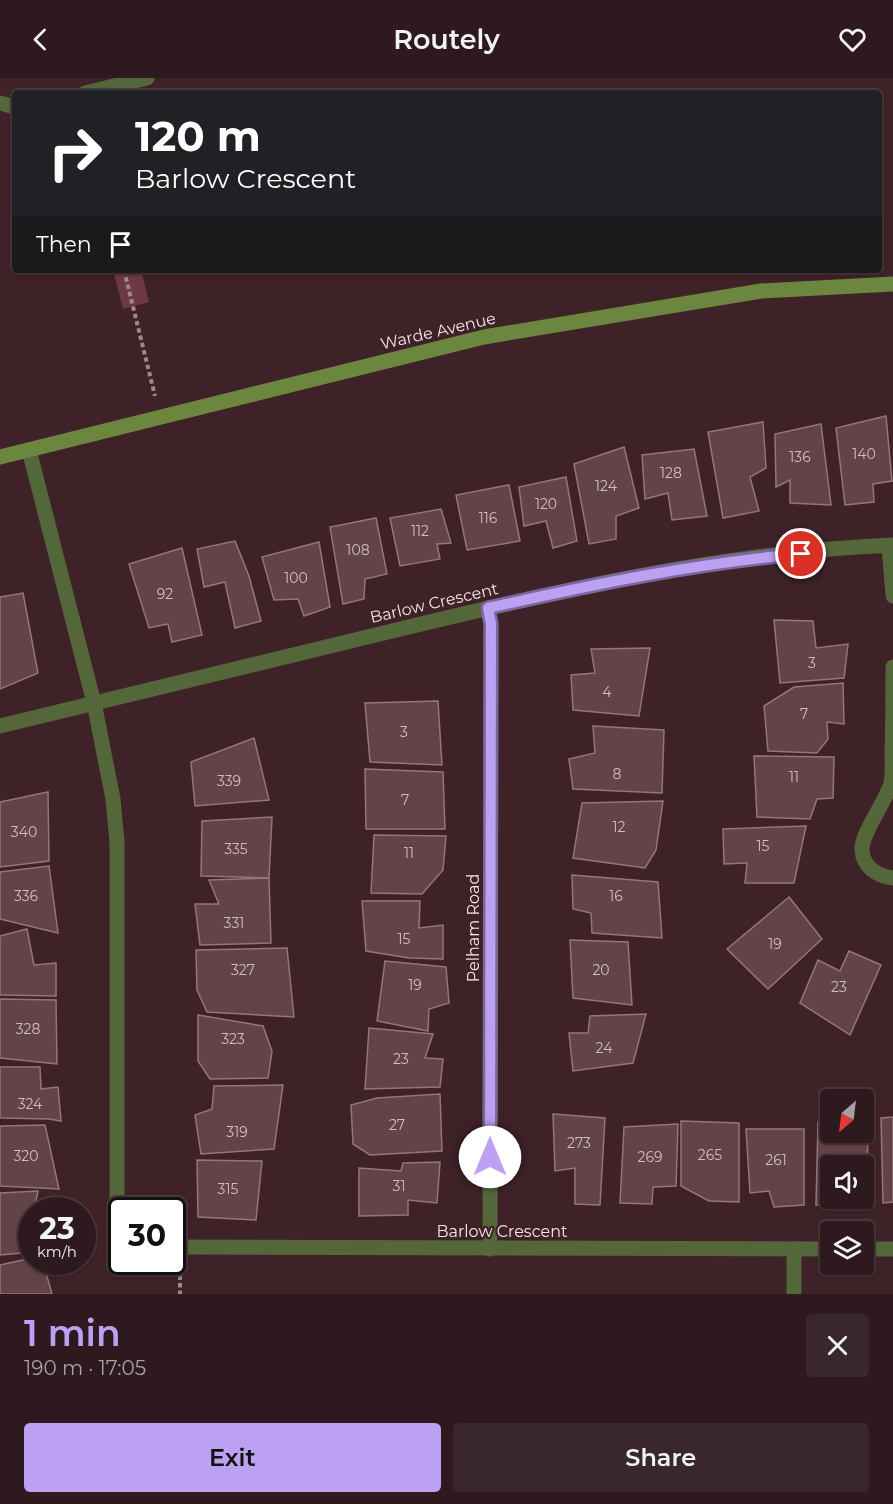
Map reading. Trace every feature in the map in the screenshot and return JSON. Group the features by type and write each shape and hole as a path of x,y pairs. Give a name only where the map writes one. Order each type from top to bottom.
{"main road":[{"name":"Warde Avenue","path":"0,457 484,337 761,291 893,284"}],"street":[{"path":"97,90 147,78"},
{"path":"29,450 94,704 113,799 117,842 117,1197"},
{"path":"891,546 893,596"},
{"name":"Barlow Crescent","path":"0,726 600,583 757,557 891,546"},
{"name":"Pelham Road","path":"488,608 491,624 490,1249"},
{"path":"893,668 892,783 866,835 862,851 866,863 876,873 893,878"},
{"name":"Barlow Crescent","path":"186,1247 820,1249"},
{"path":"794,1249 794,1294"},
{"path":"874,1249 893,1249"}],"path":[{"path":"125,273 160,417"}],"shaded area":[{"path":"114,273 142,273 149,302 123,309"}],"building":[{"path":"886,416 892,481 873,484 874,502 845,505 836,428"},
{"path":"763,422 766,468 750,477 759,511 723,518 708,432"},
{"path":"821,424 831,505 790,503 790,480 776,487 775,434"},
{"path":"624,447 639,508 616,516 616,539 589,544 574,464"},
{"path":"694,449 707,516 672,520 668,493 645,499 642,455"},
{"path":"566,477 577,541 553,548 546,521 524,526 519,487"},
{"path":"509,485 520,541 467,550 456,495"},
{"path":"441,509 451,543 437,544 440,559 400,566 390,518"},
{"path":"376,518 387,574 365,579 364,599 343,604 330,527"},
{"path":"235,541 249,576 261,621 235,628 225,582 204,587 197,549"},
{"path":"319,542 330,607 304,616 298,599 274,600 262,557"},
{"path":"182,548 202,635 172,642 168,624 149,628 129,564"},
{"path":"23,593 38,673 0,689 0,597"},
{"path":"774,620 813,621 816,648 848,644 844,678 780,683"},
{"path":"650,648 639,716 573,710 571,675 595,673 591,649"},
{"path":"843,683 844,724 827,722 828,739 817,753 768,751 764,706 794,687"},
{"path":"438,701 442,765 370,762 365,703"},
{"path":"593,726 664,730 662,793 573,789 569,759 595,753"},
{"path":"254,738 269,800 195,806 191,762"},
{"path":"754,756 834,757 833,798 817,799 810,819 757,817"},
{"path":"365,769 443,772 445,829 366,829"},
{"path":"48,792 49,861 0,867 0,802"},
{"path":"663,801 656,850 645,868 573,858 582,803"},
{"path":"272,817 269,878 201,876 202,821"},
{"path":"806,826 794,883 745,883 747,863 724,864 723,829"},
{"path":"374,835 446,836 443,870 422,894 371,893"},
{"path":"49,866 58,933 0,919 0,872"},
{"path":"572,875 658,882 662,938 592,933 591,913 573,909"},
{"path":"269,878 271,943 200,945 195,904 219,904 209,880"},
{"path":"789,897 822,939 768,989 727,949"},
{"path":"362,901 420,901 419,928 443,925 443,959 409,958 366,951"},
{"path":"27,929 34,965 56,963 56,996 0,995 0,936"},
{"path":"570,940 628,942 632,1005 573,998"},
{"path":"287,948 294,1017 207,1012 197,990 196,950"},
{"path":"849,951 881,965 850,1035 800,1003 818,960 840,971"},
{"path":"385,961 446,967 449,1003 429,1009 428,1031 377,1021"},
{"path":"0,999 56,1000 57,1064 0,1058"},
{"path":"646,1014 633,1063 573,1071 569,1033 588,1033 590,1016"},
{"path":"198,1015 263,1026 272,1051 268,1078 210,1079 198,1061"},
{"path":"369,1028 433,1034 425,1058 443,1059 440,1087 365,1089"},
{"path":"0,1067 40,1067 41,1089 58,1087 61,1121 0,1118"},
{"path":"283,1085 274,1149 201,1154 195,1115 212,1109 214,1086"},
{"path":"440,1094 442,1151 370,1155 353,1144 351,1105 377,1098"},
{"path":"553,1114 605,1118 600,1205 575,1204 575,1168 555,1171"},
{"path":"893,1117 893,1202 883,1203 881,1118"},
{"path":"681,1121 739,1123 739,1202 709,1201 681,1186"},
{"path":"818,1122 820,1122 820,1143 868,1143 868,1155 820,1155 820,1205 816,1205"},
{"path":"678,1124 676,1186 653,1187 652,1204 620,1203 624,1127"},
{"path":"45,1125 59,1189 0,1186 0,1126"},
{"path":"746,1129 804,1129 804,1205 774,1207 769,1191 750,1193"},
{"path":"197,1160 262,1161 256,1220 198,1217"},
{"path":"440,1162 437,1203 408,1200 408,1215 359,1216 359,1168 401,1171 403,1163"},
{"path":"38,1191 37,1197 18,1197 18,1253 0,1255 0,1193"},
{"path":"18,1261 18,1275 47,1275 52,1294 0,1294 0,1265"}],"route":[{"path":"490,1157 491,617 488,608 600,583 757,557 801,554"}]}
